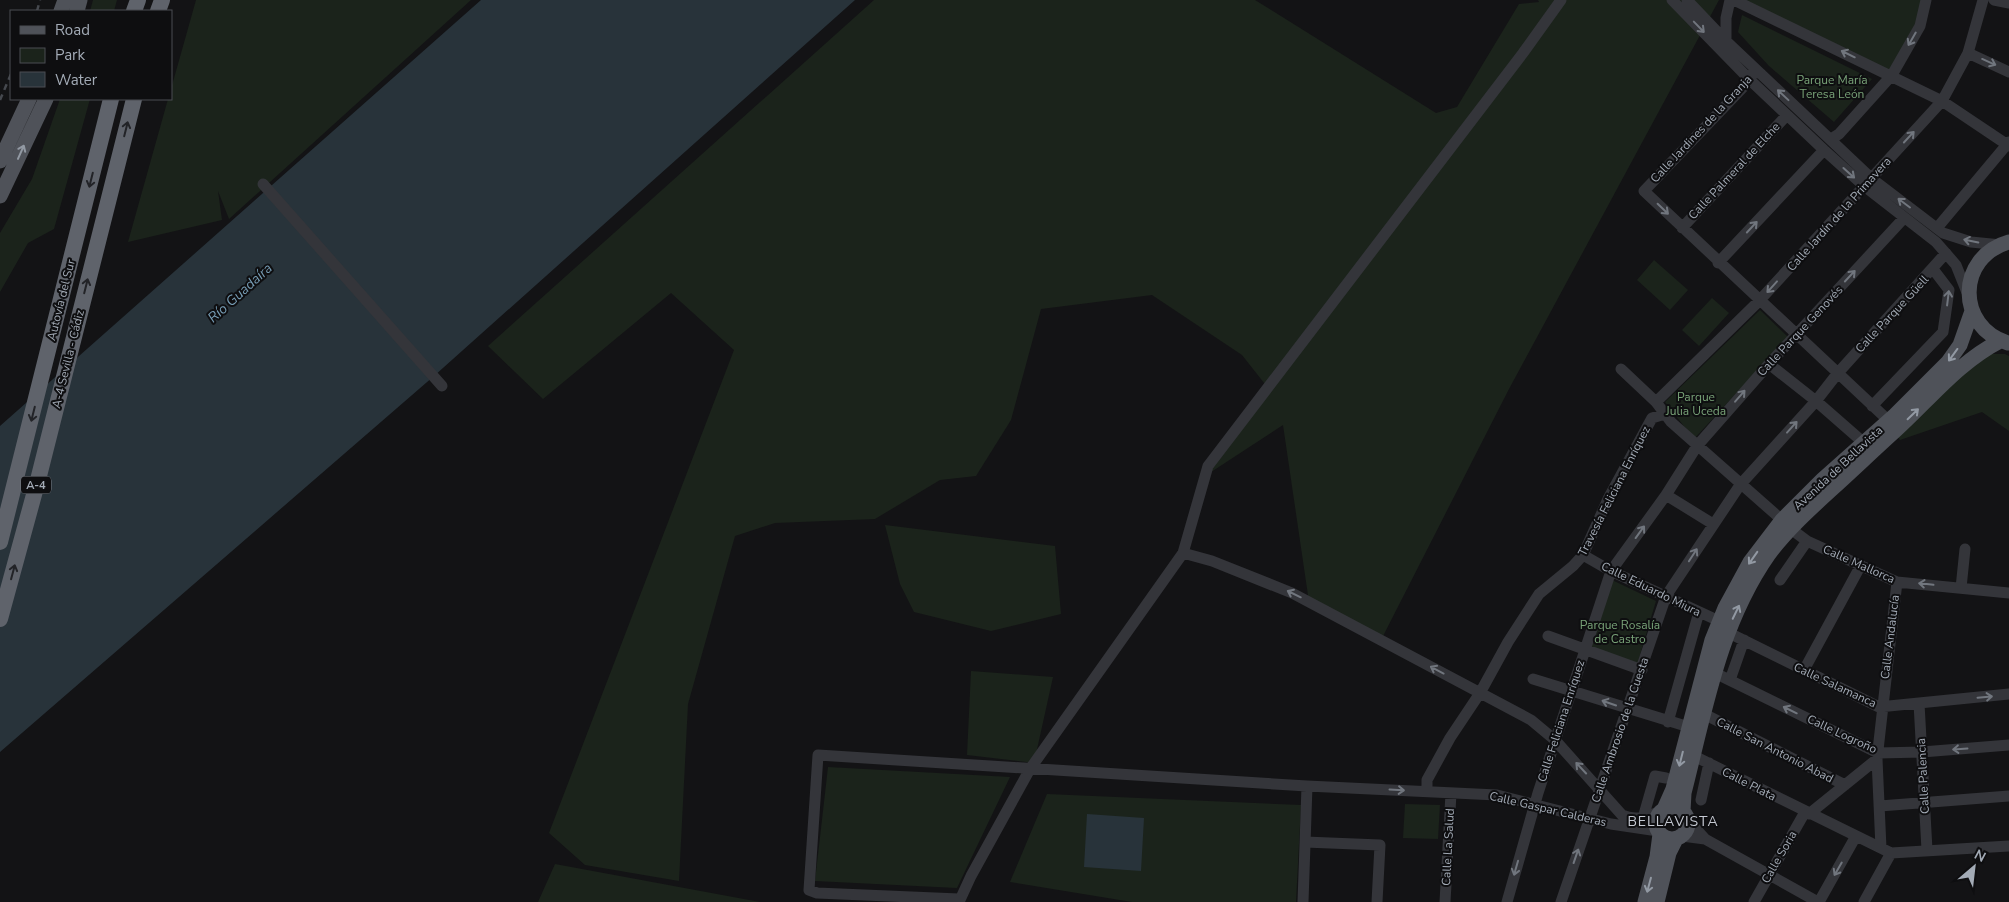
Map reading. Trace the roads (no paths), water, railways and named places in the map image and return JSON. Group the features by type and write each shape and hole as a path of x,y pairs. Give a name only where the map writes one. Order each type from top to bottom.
{"highway":[{"name":"Autovía del Sur","path":"45,366 112,100"},
{"name":"A-4 Sevilla - Cádiz","path":"0,619 38,480 134,100"},
{"name":"A-4 Sevilla - Cádiz","path":"0,542 45,366"}],"main road":[{"path":"0,161 29,100"},
{"path":"0,196 46,100"},
{"name":"Avenida de Bellavista","path":"1662,810 1673,789 1709,648 1723,627 1750,562 1786,525 1823,479 1889,421 1948,362 1960,345 1966,331 1970,304 1970,281 1976,266 1987,253 2005,244"},
{"path":"1970,304 1978,323 1988,334 2004,342"},
{"name":"Avenida de Bellavista","path":"1786,525 1802,516 1967,362 1983,350 2004,342"},
{"name":"Avenida de Bellavista","path":"1686,815 1684,792 1715,673 1723,627"},
{"path":"1674,806 1686,815 1687,828 1669,853 1656,901 1659,833 1656,823 1662,810 1674,806"},
{"path":"1659,833 1668,839 1679,837"}],"street":[{"path":"959,901 1030,769 1183,553 1208,466 1523,54 1560,0"},
{"path":"1672,0 1750,80 1824,150 1867,182 1943,233 1971,242 2005,244"},
{"path":"1687,0 1726,41 1831,139 1867,182 1904,218 1936,242 1956,265 1970,304"},
{"path":"1726,41 1726,18 1730,0"},
{"path":"1734,0 1892,75 1942,101 2008,144 1937,228"},
{"path":"1831,139 1839,134 1892,75 1920,26 1926,0"},
{"name":"Calle Jardín de la Primavera","path":"1656,402 1759,301 1942,101 1968,53 1983,0"},
{"path":"1994,0 2009,3"},
{"path":"1968,53 2009,72"},
{"name":"Calle Jardines de la Granja","path":"1682,228 1644,191 1750,80 1754,73 1761,74"},
{"name":"Calle Palmeral de Elche","path":"1682,228 1787,115"},
{"path":"1718,263 1824,150"},
{"path":"265,187 442,386"},
{"name":"Calle Parque Genovés","path":"1697,446 1768,364 1904,218"},
{"path":"1682,228 1889,421"},
{"name":"Calle Parque Güell","path":"1837,374 1946,254"},
{"name":"Avenida de Bellavista","path":"1872,406 1943,332 1949,290 1933,269"},
{"path":"1768,364 1816,401 1864,443"},
{"name":"Calle Mallorca","path":"1621,370 1656,402 1668,418 1697,446 1786,525 1807,541 1897,582 2009,593"},
{"name":"Calle Ambrosio de la Cuesta","path":"1560,902 1591,818 1666,596 1740,485 1816,401 1837,374"},
{"name":"Travesía Feliciana Enríquez","path":"1427,791 1427,780 1450,738 1480,693 1508,642 1539,594 1573,566 1583,555 1608,500 1652,418 1668,418"},
{"name":"Calle Feliciana Enríquez","path":"1506,902 1534,804 1611,571 1666,495 1697,446"},
{"path":"1666,495 1713,524"},
{"path":"1780,580 1807,541"},
{"path":"1961,588 1965,548"},
{"path":"1183,553 1212,561 1292,593 1531,720 1555,740 1622,814 1631,818 1643,818 1662,810"},
{"name":"Calle Eduardo Miura","path":"1583,555 1611,571 1699,612 1723,627"},
{"path":"1804,670 1861,565"},
{"name":"Calle Andalucía","path":"1886,851 1880,806 1878,756 1897,582"},
{"path":"1668,722 1699,612"},
{"name":"Calle Salamanca","path":"1723,627 1744,640 1880,707 2009,694"},
{"path":"1548,636 1642,670"},
{"path":"1730,680 1744,640"},
{"name":"Calle Logroño","path":"1715,673 1878,756 2009,745"},
{"path":"1533,679 1689,727"},
{"name":"Calle Palencia","path":"1918,703 1927,850"},
{"name":"Calle San Antonio Abad","path":"1704,714 1845,785"},
{"name":"Calle Gaspar Calderas","path":"959,901 823,893 809,890 818,755 1307,786 1497,795 1659,833"},
{"name":"Calle Plata","path":"1694,756 1886,851"},
{"path":"1807,813 1845,785 1878,756"},
{"path":"1701,800 1709,763"},
{"path":"1643,818 1655,776 1666,778"},
{"path":"1303,902 1307,786"},
{"name":"Calle La Salud","path":"1445,902 1451,793"},
{"path":"1880,806 2009,796"},
{"name":"Calle Soria","path":"1754,902 1807,813"},
{"path":"1686,815 1705,839 1818,902 1856,836"},
{"path":"1679,837 1705,839"},
{"path":"1305,842 1380,844 1377,902"},
{"path":"1864,902 1886,851 2009,846"}],"water":[{"name":"Río Guadaíra","path":"481,0 855,0 434,376 0,752 0,426"},
{"path":"1087,814 1144,818 1141,871 1084,867"}],"railway":[{"path":"37,10 40,0"},
{"path":"0,100 10,76"}],"district":[{"name":"BELLAVISTA","path":"1673,821"}],"park label":[{"name":"Parque María Teresa León","path":"1832,87"},
{"name":"Parque Julia Uceda","path":"1696,404"},
{"name":"Parque Rosalía de Castro","path":"1620,632"}]}
